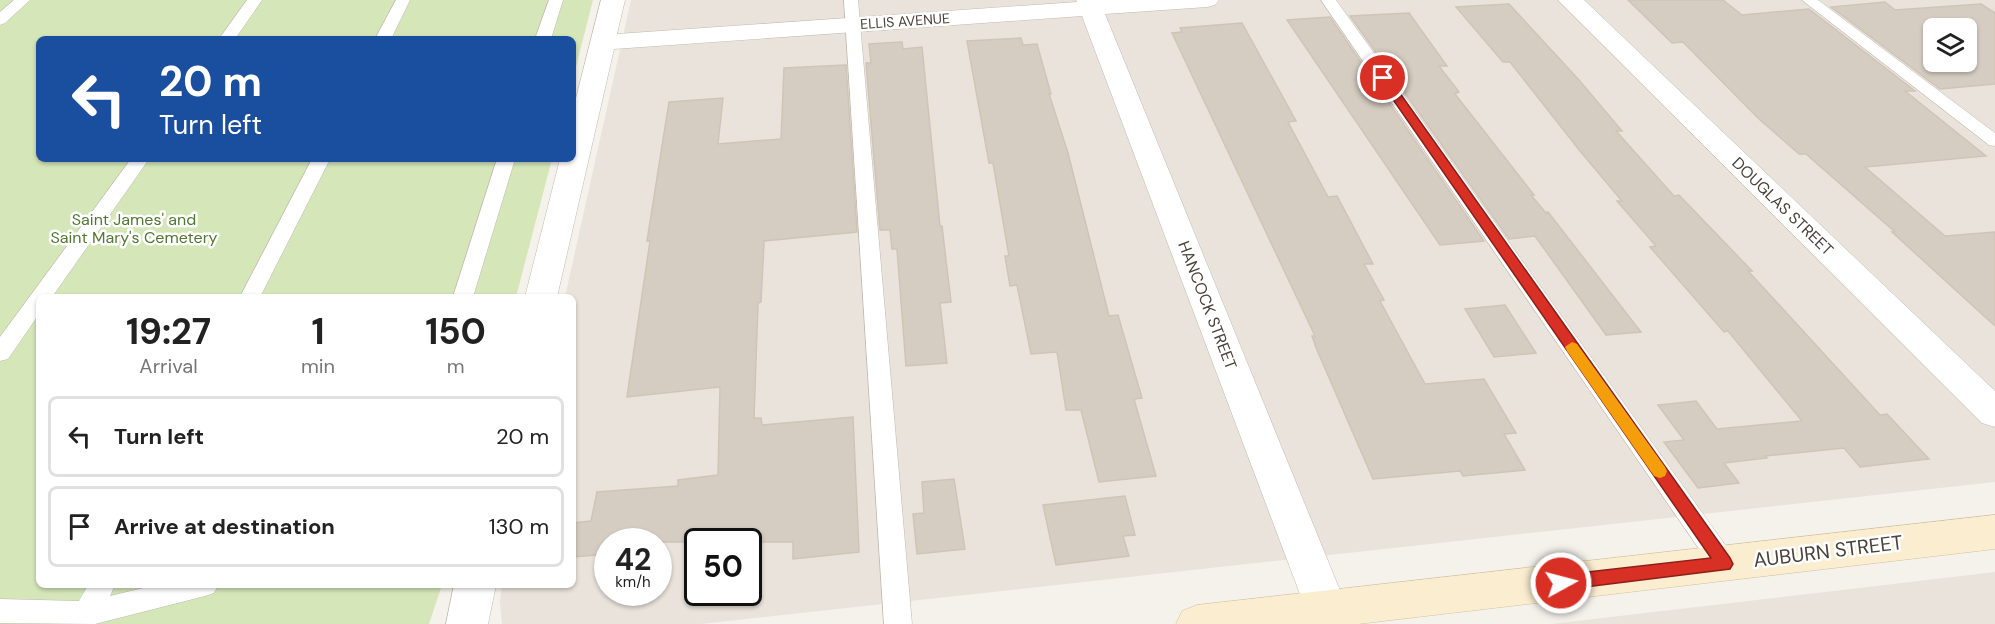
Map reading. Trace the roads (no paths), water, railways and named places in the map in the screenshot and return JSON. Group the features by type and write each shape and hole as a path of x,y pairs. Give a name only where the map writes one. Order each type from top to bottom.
{"main road":[{"name":"AUBURN STREET","path":"1197,624 1329,617 1724,564 1995,532"}],"street":[{"path":"576,153 613,0"},
{"name":"ELLIS AVENUE","path":"603,42 853,25 1090,4 1207,0"},
{"name":"DOUGLAS STREET","path":"1570,0 1995,413"},
{"name":"HANCOCK STREET","path":"1090,4 1329,617"},
{"path":"542,294 574,162"},
{"path":"467,624 475,588"}],"lane":[{"path":"0,20 23,0"},
{"path":"229,36 255,0"},
{"path":"385,36 403,0"},
{"path":"544,36 556,0"},
{"path":"851,0 898,624"},
{"path":"1328,0 1724,564"},
{"path":"1809,0 1995,141"},
{"path":"43,294 138,162"},
{"path":"252,294 319,162"},
{"path":"464,294 505,162"},
{"path":"0,353 36,304"},
{"path":"84,619 100,588"},
{"path":"0,611 84,619 194,588"}],"park label":[{"name":"Saint James' and Saint Mary's Cemetery","path":"134,228"}]}
